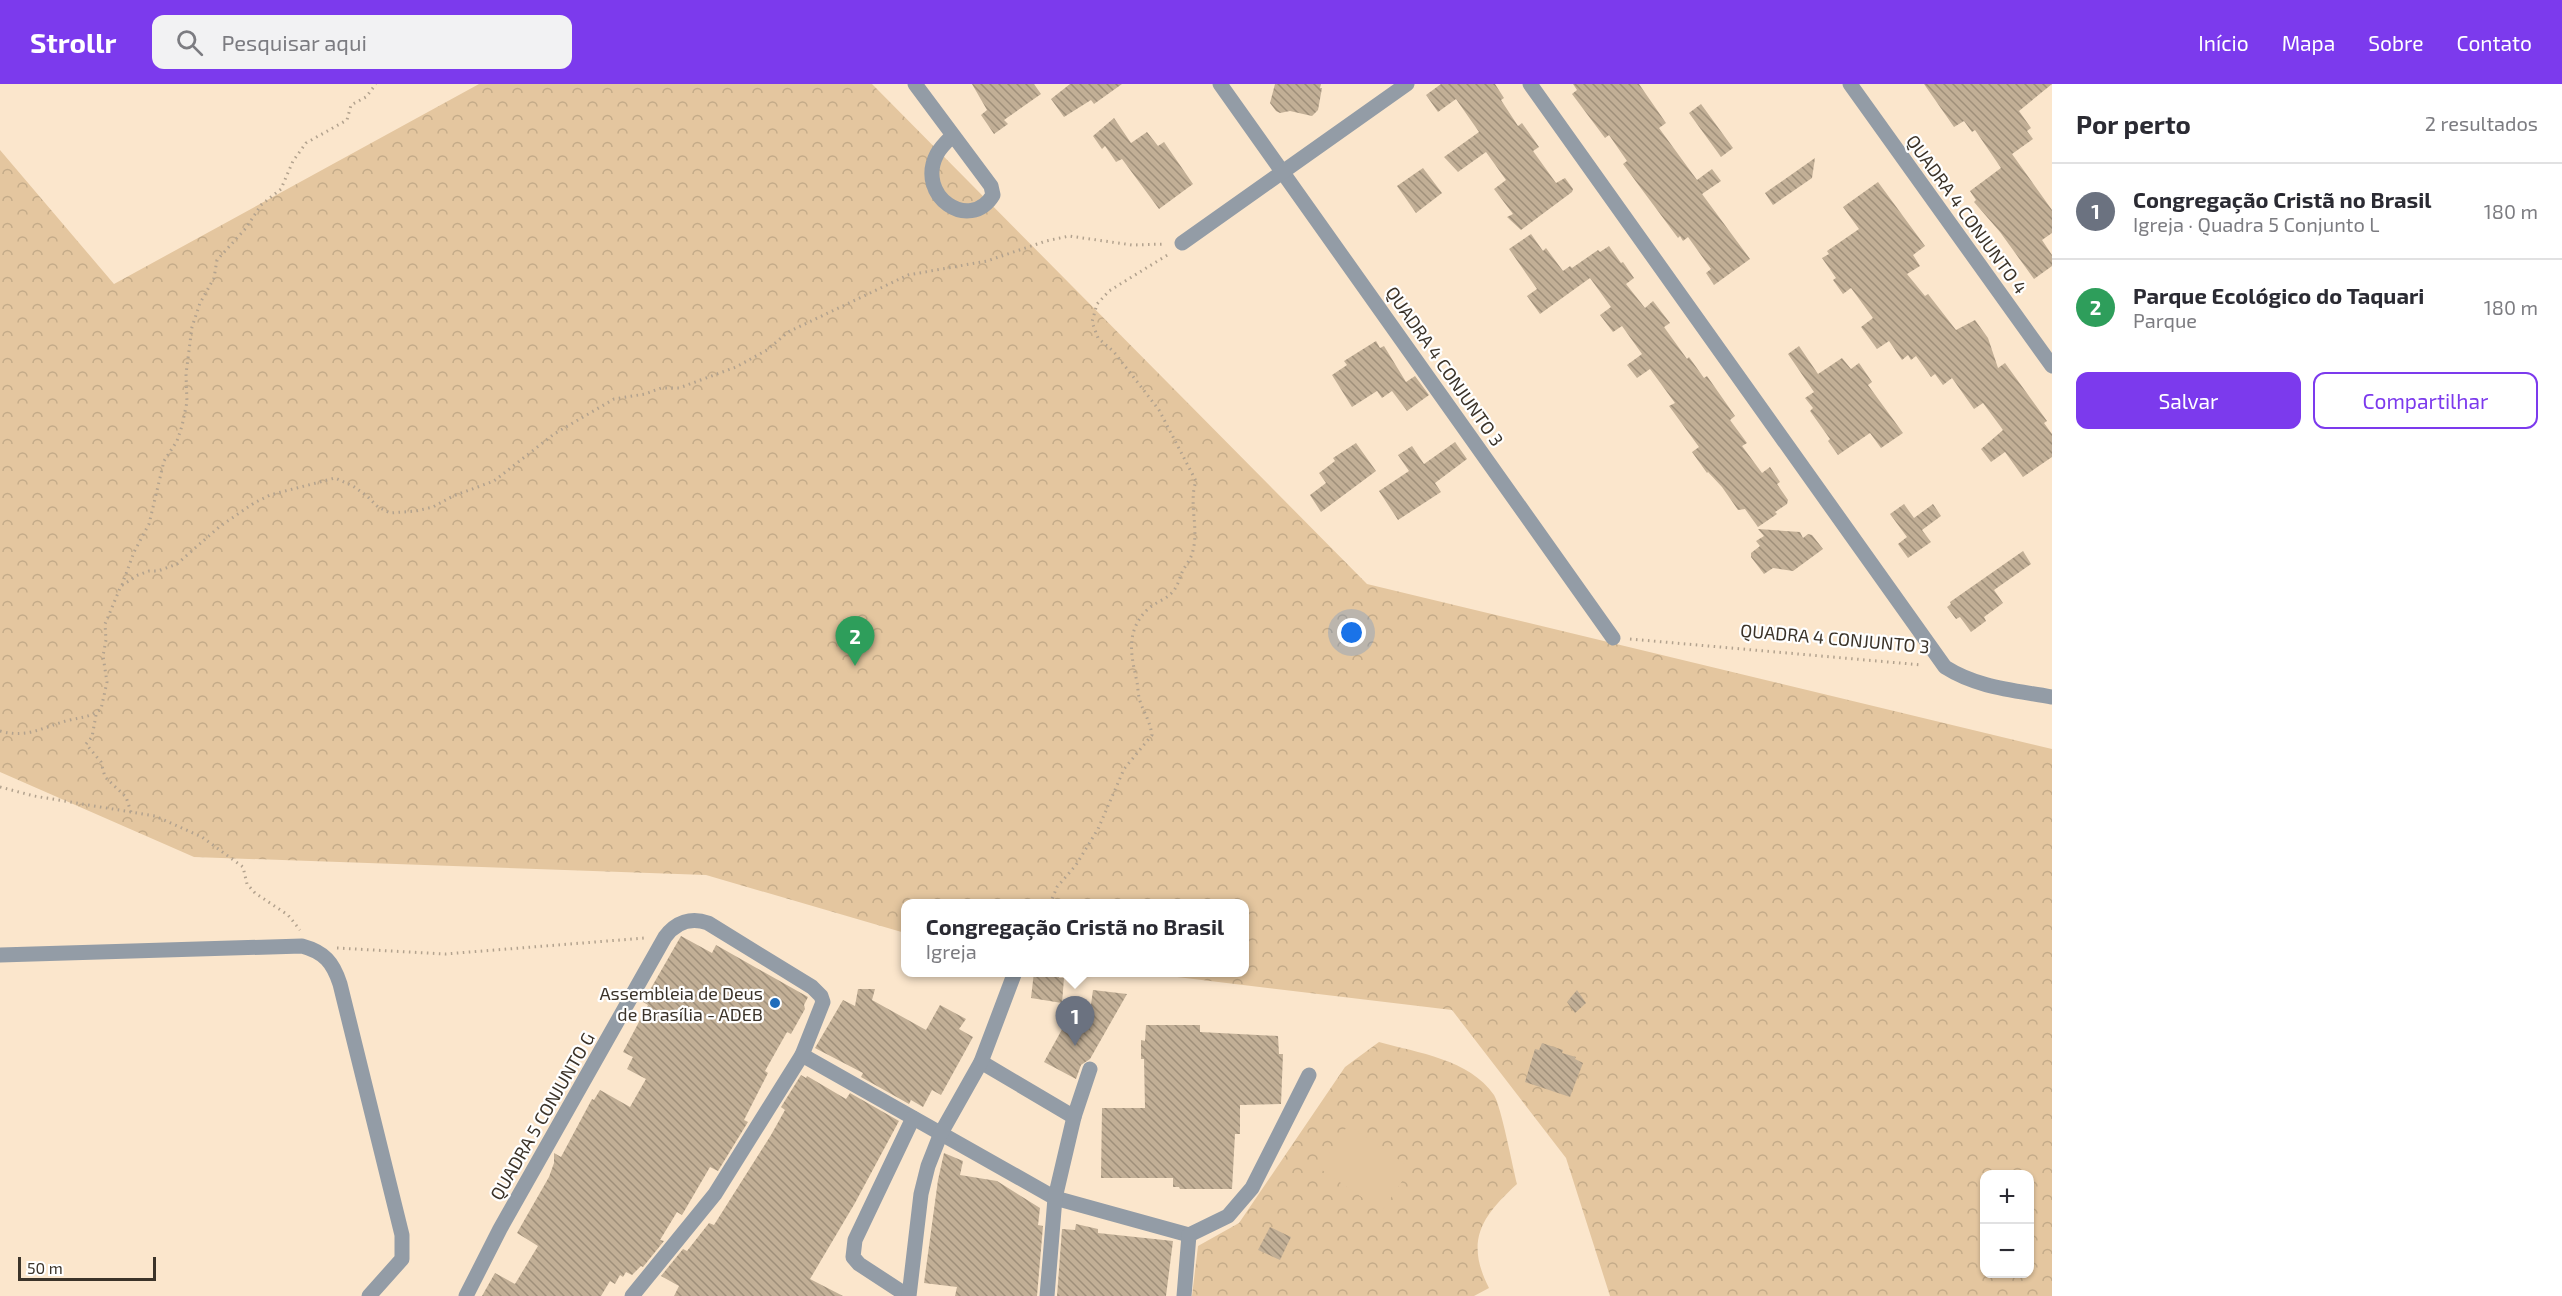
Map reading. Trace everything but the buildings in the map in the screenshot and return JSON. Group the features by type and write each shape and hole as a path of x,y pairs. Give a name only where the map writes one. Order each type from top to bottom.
{"street":[{"path":"915,84 991,186 993,195 988,203 974,209 959,210 944,204 935,191 931,174 937,154 952,136"},
{"name":"QUADRA 4 CONJUNTO 3","path":"1220,84 1612,638"},
{"path":"1182,243 1407,84"},
{"name":"QUADRA 4 CONJUNTO 3","path":"1530,84 1945,667"},
{"name":"QUADRA 4 CONJUNTO 4","path":"1850,84 2052,366"},
{"path":"1945,667 1981,685 2052,697"},
{"name":"QUADRA 5 CONJUNTO G","path":"466,1296 500,1228 665,936 679,923 698,920 708,923 812,987 822,996 823,1002 802,1055"},
{"path":"0,955 302,946 326,956 335,969 402,1235 402,1259 369,1296"},
{"path":"913,1118 855,1240 853,1250 853,1257 860,1264 908,1296 921,1194 928,1166 940,1133 981,1062 1013,977"},
{"path":"632,1296 715,1194 802,1055 1055,1198 1190,1235 1228,1216 1252,1188 1309,1075"},
{"path":"981,1062 1074,1117"},
{"path":"1047,1296 1055,1198 1074,1117 1090,1070"},
{"path":"1184,1296 1190,1235"}],"path":[{"path":"0,731 23,734 42,731 69,720 96,713 101,709 107,682 104,656 105,624 134,552 149,524 164,460 177,441 182,426 187,402 186,374 192,327 200,303 214,278 218,260 246,228 261,205 281,189 294,161 306,143 347,120 351,105 366,97 376,84"},
{"path":"122,586 138,575 177,564 219,526 254,503 270,495 314,483 335,478 344,481 390,513 433,507 453,496 494,481 554,434 614,399 645,394 661,388 679,388 725,371 767,350 788,332 805,326 908,275 987,261 1046,241 1069,236 1132,244 1182,243"},
{"path":"1052,899 1057,887 1076,865 1098,829 1124,769 1152,735 1149,719 1140,701 1131,656 1131,637 1138,621 1149,608 1168,597 1179,586 1182,572 1192,556 1195,543 1196,525 1191,495 1196,481 1159,410 1114,352 1098,338 1092,321 1097,304 1109,291 1163,260 1182,243"},
{"name":"QUADRA 4 CONJUNTO 3","path":"1612,638 1945,667"},
{"path":"96,713 92,737 86,744 100,762 105,777 126,797 131,812"},
{"path":"0,787 34,796 155,816 202,837 243,867 247,884 255,893 288,915 302,932 302,946"},
{"path":"334,947 445,954 665,936"}],"green space":[{"path":"479,84 872,84 1367,584 2052,749 2052,1296 1610,1296 1566,1158 1452,1010 1177,977 1249,977 1249,899 901,899 901,932 706,875 194,857 0,772 0,150 114,284"},
{"path":"1379,1042 1457,1065 1483,1083 1497,1101 1517,1184 1494,1208 1481,1231 1478,1257 1489,1288 1474,1296 1192,1296 1198,1246 1239,1223 1345,1067"},
{"path":"1348,1125 1411,1168 1382,1211 1319,1168"}],"place":[{"name":"Parque Ecológico do Taquari","path":"855,666"},
{"name":"Assembleia de Deus de Brasília - ADEB","path":"775,1003"},
{"name":"Congregação Cristã no Brasil","path":"1075,1046"}]}
